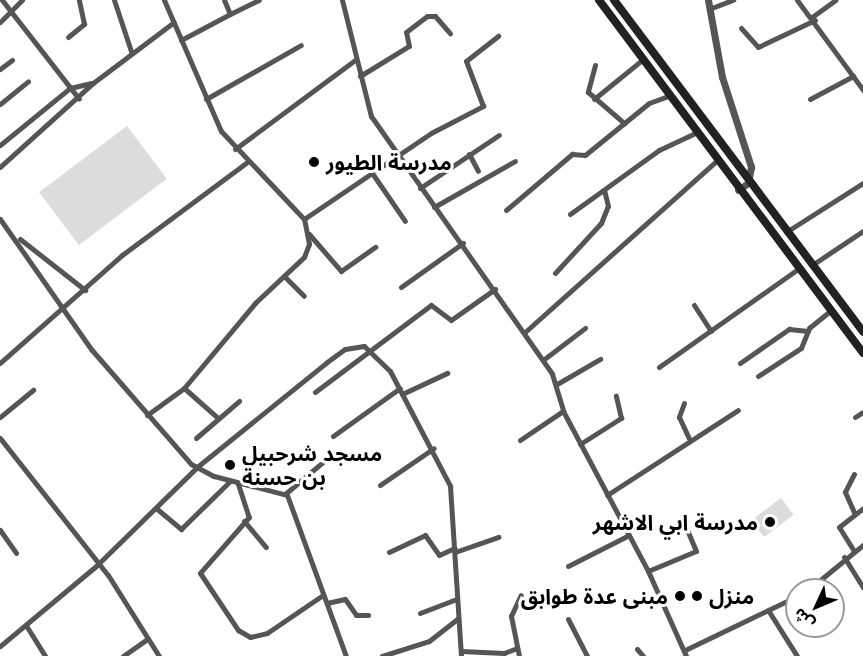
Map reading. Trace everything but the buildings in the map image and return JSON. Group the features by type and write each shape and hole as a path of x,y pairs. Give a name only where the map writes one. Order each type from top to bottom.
{"main road":[{"path":"599,0 695,133 863,353"},
{"path":"614,0 810,266 863,332"}],"street":[{"path":"2,0 79,99"},
{"path":"0,22 22,0"},
{"path":"68,37 84,24 79,0"},
{"path":"114,0 131,51"},
{"path":"147,415 184,388 308,251 304,219 235,149 206,99 164,0"},
{"path":"224,0 230,14"},
{"path":"181,40 259,0"},
{"path":"342,0 355,60 371,116 396,157 462,243 543,360 556,384 563,411 648,571 686,653 785,602"},
{"path":"708,0 722,77 751,166 748,183 738,190"},
{"path":"709,9 733,0"},
{"path":"797,0 863,90"},
{"path":"741,28 758,47 813,19 835,0"},
{"path":"360,76 409,46 406,32 427,16 435,16 450,33"},
{"path":"0,167 131,51 174,22"},
{"path":"304,219 396,157 483,106 466,60 498,36"},
{"path":"206,99 302,45"},
{"path":"0,69 12,60"},
{"path":"235,149 355,60"},
{"path":"594,99 642,60"},
{"path":"595,65 587,85 594,99 624,123"},
{"path":"810,99 853,76"},
{"path":"0,105 28,81"},
{"path":"0,145 70,88 93,83"},
{"path":"506,210 572,154 585,155 624,123 668,96"},
{"path":"570,214 659,150 695,133"},
{"path":"420,188 499,135"},
{"path":"469,154 478,171"},
{"path":"434,207 515,160"},
{"path":"525,332 716,161"},
{"path":"0,363 63,310 122,255 247,162"},
{"path":"372,173 405,221"},
{"path":"786,233 863,183"},
{"path":"555,273 602,223 608,206 604,190"},
{"path":"0,219 16,236 85,290"},
{"path":"306,230 341,271 375,247"},
{"path":"810,266 863,231"},
{"path":"16,236 63,310 147,415 197,467 230,482 285,494"},
{"path":"401,287 462,243"},
{"path":"658,367 798,269"},
{"path":"284,276 304,296"},
{"path":"315,392 431,305 453,320 495,289"},
{"path":"694,305 711,331"},
{"path":"758,376 801,348 808,331 830,311"},
{"path":"543,360 585,328"},
{"path":"740,363 789,329 808,331"},
{"path":"372,348 400,388 434,448 451,491 461,653 504,653 517,648"},
{"path":"0,646 27,627 96,566 197,467 345,349 372,348"},
{"path":"556,384 600,359"},
{"path":"402,394 447,373"},
{"path":"184,388 218,418"},
{"path":"333,436 400,388"},
{"path":"0,417 33,390"},
{"path":"580,444 621,418 616,396"},
{"path":"196,438 239,401"},
{"path":"684,402 679,417 689,438"},
{"path":"607,495 689,438 738,410"},
{"path":"520,441 563,411"},
{"path":"855,417 863,412"},
{"path":"0,438 96,566 108,575 159,656"},
{"path":"380,485 434,448"},
{"path":"285,494 330,456"},
{"path":"854,474 844,492 855,514"},
{"path":"156,507 181,529 230,482"},
{"path":"238,484 250,511 200,573 244,635 267,633 323,594"},
{"path":"285,494 346,656"},
{"path":"854,551 839,531 863,508"},
{"path":"244,521 266,547"},
{"path":"648,571 696,551 687,530"},
{"path":"0,531 16,553"},
{"path":"389,552 425,535 439,555 498,537"},
{"path":"568,566 629,535"},
{"path":"821,578 844,557 863,545"},
{"path":"844,557 863,587"},
{"path":"519,656 511,616 520,595"},
{"path":"327,603 345,599 356,615 368,615"},
{"path":"420,613 456,599"},
{"path":"768,610 797,656"},
{"path":"382,656 429,641 458,618"},
{"path":"568,619 587,656"},
{"path":"27,627 45,656"},
{"path":"123,656 147,639"},
{"path":"637,649 643,656"}],"shaded area":[{"path":"127,126 167,179 79,245 39,192"},
{"path":"781,498 794,515 764,537 751,520"}],"place":[{"name":"مدرسة الطيور","path":"314,162"},
{"name":"مسجد شرحبيل بن حسنة","path":"230,465"},
{"name":"مدرسة ابي الاشهر","path":"770,522"},
{"name":"مبنى عدة طوابق","path":"680,596"},
{"name":"منزل","path":"697,596"}]}
